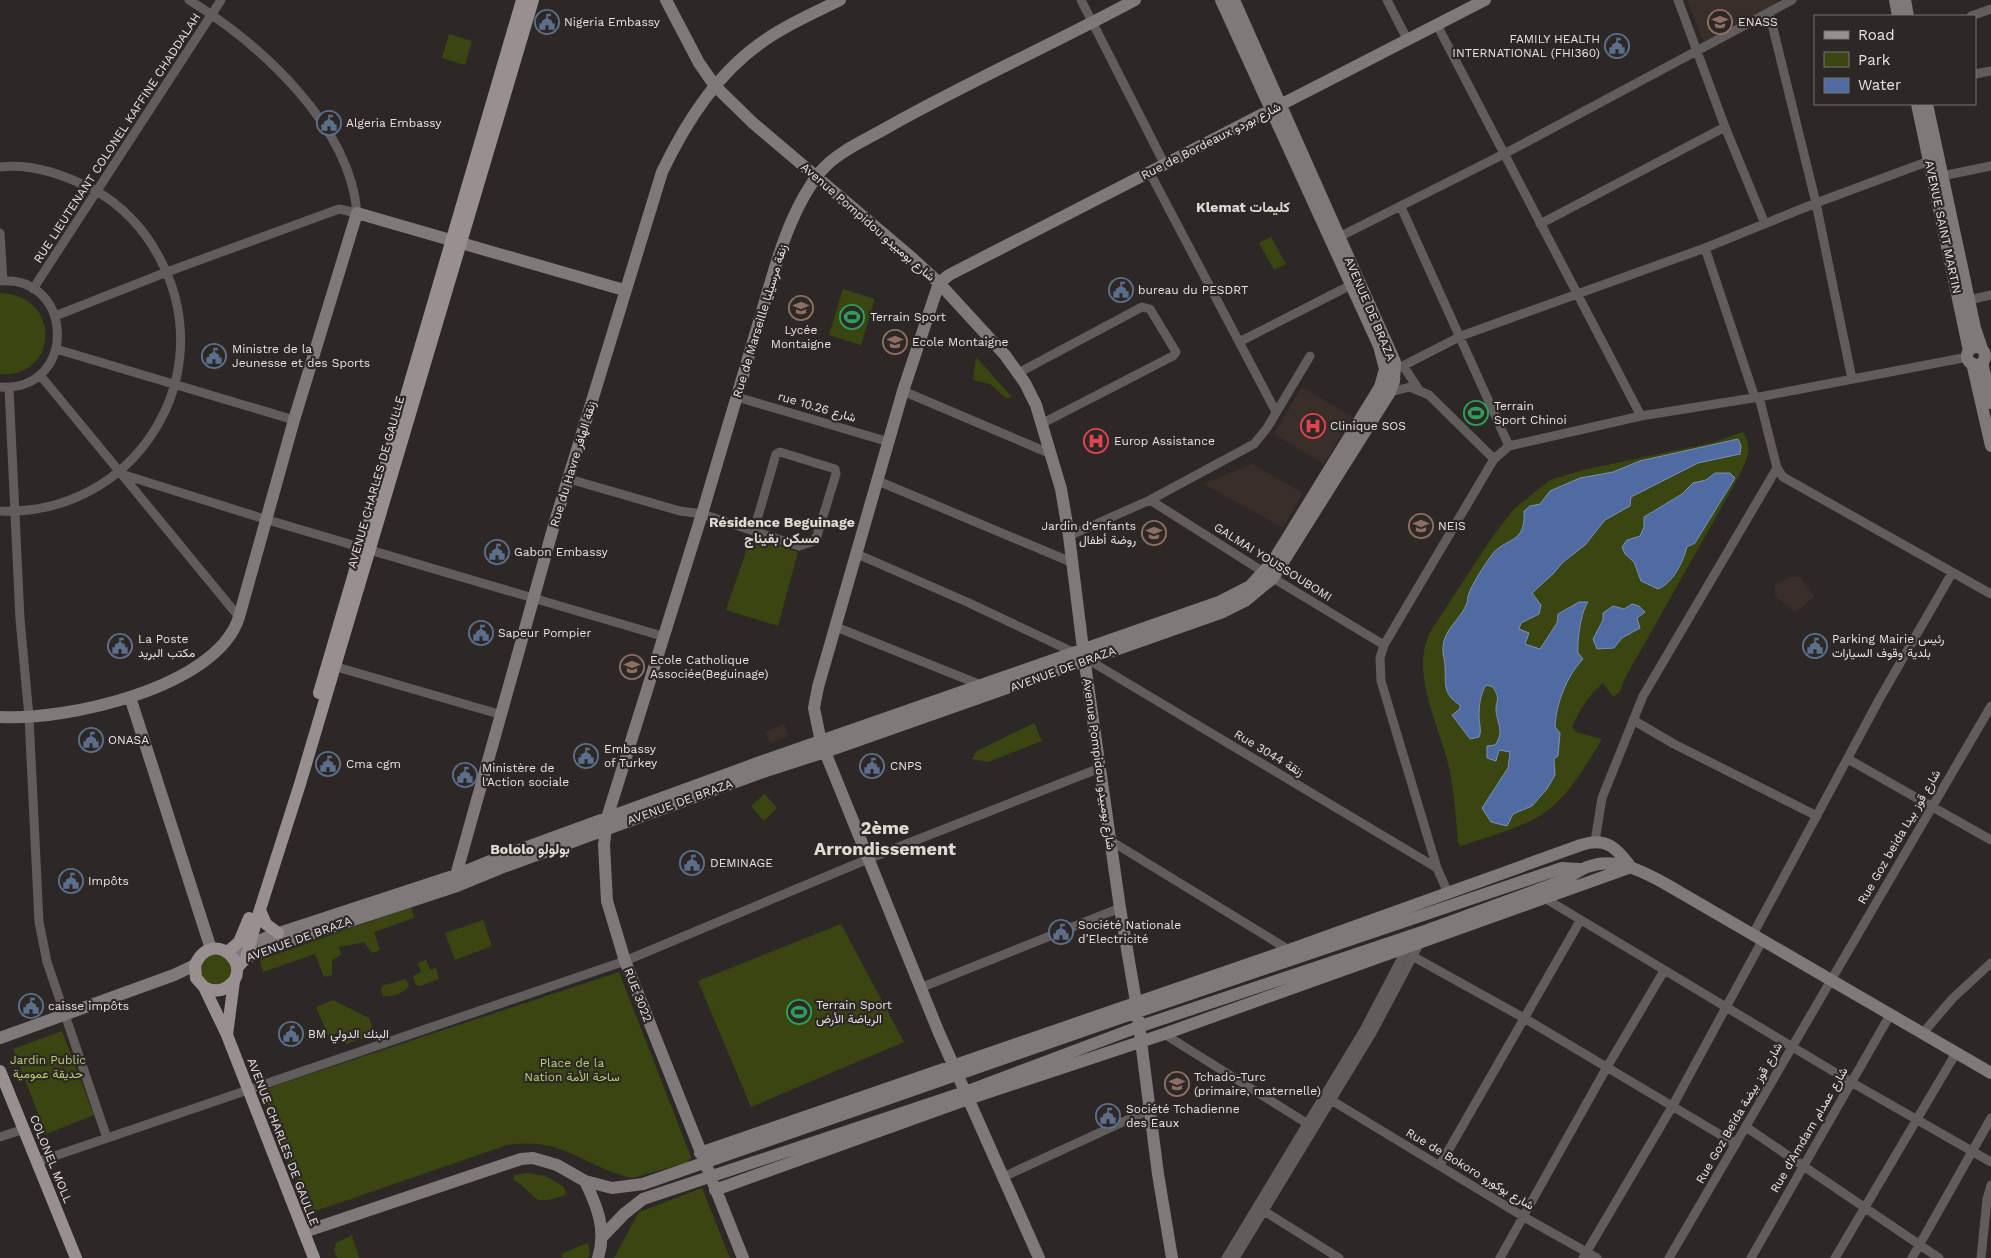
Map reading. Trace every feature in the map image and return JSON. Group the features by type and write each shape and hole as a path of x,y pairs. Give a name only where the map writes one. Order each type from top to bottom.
{"main road":[{"name":"AVENUE CHARLES DE GAULLE","path":"238,957 239,942 244,935 263,883 366,549 456,242 522,0"},
{"name":"AVENUE CHARLES DE GAULLE","path":"456,242 533,0"},
{"name":"Avenue Pompidou شارع بومبيدو","path":"666,0 699,63 715,86 752,123 911,257 939,283 1005,355 1018,373 1036,406 1051,454 1069,536 1083,656 1172,1258"},
{"name":"Rue du Havre زنقة الهافر","path":"457,880 569,479 624,290 662,172 681,135 726,73 768,38 840,0"},
{"name":"Rue de Marseille زنقة مرسيليا","path":"606,824 662,636 702,514 782,245 797,211 816,178 832,161 913,113 1134,0"},
{"name":"AVENUE DE BRAZA","path":"823,747 981,685 1083,656 1223,612 1246,601 1268,575 1390,392 1395,370 1392,354 1339,237 1277,108 1221,0"},
{"name":"AVENUE DE BRAZA","path":"1234,0 1350,286 1379,346 1384,364 1395,370"},
{"name":"Rue de Bordeaux شارع بوردو","path":"939,283 949,275 1485,0"},
{"path":"1895,0 1898,15"},
{"path":"1905,0 1908,15"},
{"name":"AVENUE SAINT MARTIN","path":"1917,105 1978,361 1991,403"},
{"name":"AVENUE SAINT MARTIN","path":"1927,105 1969,300 1991,446"},
{"path":"0,717 29,717 71,713 130,698 167,683 217,652 236,629 268,520 294,420 357,213 624,290"},
{"path":"939,283 902,391 878,481 815,697 814,708 823,747 920,988 1039,1258"},
{"name":"AVENUE DE BRAZA","path":"1268,575 1380,387 1395,370"},
{"name":"AVENUE DE BRAZA","path":"238,957 278,933 457,880 606,824 1083,656"},
{"name":"AVENUE CHARLES DE GAULLE","path":"238,957 260,910 331,665"},
{"path":"130,698 211,949"},
{"name":"RUE 3022","path":"606,824 607,901 626,961 702,1159 743,1258"},
{"path":"1136,1007 1289,950 1595,841 1610,845 1631,867"},
{"path":"304,1232 521,1159 533,1158 558,1165 585,1181 612,1188 643,1184 702,1159 1136,1007 1562,868 1579,869 1608,862 1631,867 1664,883 1991,1073"},
{"path":"967,1095 1138,1027 1418,937 1546,899 1631,867"},
{"path":"603,1236 624,1214 643,1199 713,1184 967,1095 1164,1034 1411,951 1418,937 1428,930 1567,879 1579,869"},
{"name":"AVENUE DE BRAZA","path":"238,957 286,942 419,892"},
{"path":"260,910 270,929 278,933"},
{"path":"157,981 189,981 210,990 223,989 234,981 238,957 211,949"},
{"path":"0,1038 186,971 195,964 198,958 211,949"},
{"path":"195,964 195,971 202,986"},
{"name":"AVENUE CHARLES DE GAULLE","path":"227,1035 234,981"},
{"name":"AVENUE CHARLES DE GAULLE","path":"202,986 227,1035 314,1258"},
{"name":"COLONEL MOLL","path":"0,1071 76,1258"},
{"path":"585,1181 596,1206 603,1236 598,1258"}],"street":[{"path":"55,316 167,272 340,209 357,213 349,172 330,134 273,66 212,15 189,0"},
{"name":"RUE LIEUTENANT COLONEL KAFFINE CHADDALAH","path":"33,290 222,0"},
{"path":"1081,0 1166,165"},
{"path":"1387,0 1407,39"},
{"path":"1678,0 1765,224"},
{"path":"1339,237 1504,154 1698,52 1792,0"},
{"path":"1974,15 1991,9"},
{"path":"1769,12 1816,203 1852,379"},
{"path":"1437,25 1540,224 1578,293 1640,416"},
{"path":"1976,74 1991,70"},
{"path":"1540,224 1726,127"},
{"path":"1419,390 1395,370 1438,346 1578,293 1705,248 1816,203 1929,161"},
{"path":"1942,176 1991,166"},
{"path":"0,167 51,172 97,192 117,206 137,224 153,246 167,272 176,298 181,332 180,355 175,384 166,410 153,434 139,453 118,473 93,490 71,500 36,510 0,511"},
{"path":"1150,172 1276,412"},
{"path":"1401,207 1461,336 1509,446"},
{"path":"0,233 1,281 18,283 33,290 45,300 55,316 58,330 56,350 50,364 40,375 26,384 4,388 15,512 20,619 29,717 40,922 47,962 106,1138"},
{"path":"1705,248 1757,397 1777,468 1784,477 1991,594"},
{"path":"1239,342 1350,286"},
{"path":"1969,300 1991,295"},
{"path":"1018,373 1142,308 1150,309 1176,352 1173,356 1042,423"},
{"path":"56,350 294,420"},
{"path":"1069,536 1150,500 1254,444 1310,356"},
{"path":"1448,893 1437,868 1381,681 1380,658 1384,645 1494,459 1509,446 1640,416 1852,379 1978,361"},
{"path":"40,375 118,473 239,617"},
{"path":"1390,392 1410,386 1428,395 1494,459"},
{"path":"902,391 1051,454"},
{"name":"rue 10.26 شارع","path":"737,397 889,442"},
{"path":"569,479 680,511 702,514 799,546 812,542 817,536 836,474 835,469 780,452 776,454 754,530"},
{"path":"1595,841 1602,798 1643,696 1777,468"},
{"path":"118,473 534,600 662,636"},
{"path":"878,481 1071,562"},
{"name":"GALMAI YOUSSOUBOMI","path":"1150,500 1268,575 1384,645"},
{"name":"Rue 3044 زنقة","path":"856,554 967,602 1083,656 1437,868"},
{"path":"1585,1255 1672,1107 1727,1008 1757,938 1817,816 1952,573"},
{"path":"836,627 981,685"},
{"path":"331,665 502,716"},
{"name":"Rue Goz beida شارع قوز بيدا","path":"1830,981 1991,706"},
{"path":"1633,720 1674,744 1817,816"},
{"path":"1848,759 1991,840"},
{"path":"37,1162 626,961 868,859 1100,768"},
{"path":"1111,841 1289,950"},
{"path":"1546,899 1851,1082 1991,1162"},
{"path":"920,988 1120,908"},
{"path":"1440,1165 1580,921"},
{"path":"1411,951 1736,1144"},
{"path":"1235,1258 1331,1100 1411,951"},
{"path":"1226,1258 1411,951"},
{"path":"1922,1034 1953,998 1991,963"},
{"path":"1500,1258 1606,1067 1664,971"},
{"name":"Rue Goz Beïda شارع قوز بيضة","path":"1669,1258 1830,981"},
{"name":"Rue d'Amdam شارع عمدام","path":"1751,1258 1890,1016"},
{"path":"1164,1034 1308,1124"},
{"path":"1836,1258 1956,1053"},
{"name":"Rue de Bokoro شارع بوكورو","path":"1331,1100 1585,1255 1597,1258"},
{"path":"1003,1177 1149,1110"},
{"path":"1912,1258 1991,1118"},
{"path":"1746,1127 1939,1258"},
{"path":"0,1137 24,1129"},
{"path":"1981,1258 1986,1208 1991,1185"},
{"path":"1264,1210 1339,1258"}],"shaded area":[{"name":"ENASS","path":"1687,0 1783,0 1704,43"},
{"name":"Clinique SOS","path":"1302,387 1352,417 1324,464 1274,434"},
{"path":"1252,464 1303,493 1283,528 1204,484"},
{"path":"1789,577 1800,577 1815,596 1795,613 1775,596 1775,585"},
{"path":"784,724 789,736 770,743 765,732"}],"green space":[{"path":"449,34 472,41 465,65 442,58"},
{"path":"1271,237 1286,264 1274,270 1259,243"},
{"name":"Terrain Sport","path":"843,289 875,299 861,345 829,335"},
{"path":"0,293 20,297 35,307 43,321 45,336 42,351 33,364 19,372 0,374"},
{"path":"976,357 1011,397 1006,398 990,384 973,380"},
{"path":"1743,432 1748,445 1748,455 1738,478 1624,680 1620,692 1613,697 1603,683 1581,709 1572,727 1576,732 1602,739 1579,775 1562,797 1540,815 1511,829 1461,846 1458,843 1454,795 1449,767 1428,697 1423,662 1425,645 1432,629 1493,536 1514,509 1550,480 1583,470 1715,442"},
{"path":"751,537 798,552 778,626 726,610"},
{"path":"1034,723 1042,741 988,762 972,759 977,751"},
{"path":"765,794 777,808 764,821 751,806"},
{"path":"411,907 414,918 374,932 380,950 372,953 364,942 339,947 341,955 332,960 332,975 324,977 315,954 263,972 260,960"},
{"path":"483,920 492,946 455,960 445,933"},
{"name":"Terrain Sport الرياضة الأرض","path":"841,924 904,1042 751,1107 698,981"},
{"path":"212,953 228,958 232,974 222,986 201,981 199,964"},
{"path":"426,960 430,970 436,968 439,979 420,986 416,985 413,976 421,972 418,963"},
{"name":"Place de la Nation ساحة الأمة","path":"619,972 691,1157 688,1162 633,1178 610,1171 556,1148 526,1144 507,1145 310,1213 262,1090"},
{"path":"406,979 409,986 404,991 393,996 383,996 382,986"},
{"path":"333,1000 369,1018 372,1026 370,1036 346,1044 341,1031 329,1037 316,1007"},
{"name":"Jardin Public حديقة عمومية","path":"62,1031 94,1115 46,1134 13,1049"},
{"path":"527,1173 546,1176 564,1187 566,1195 547,1200 537,1199 514,1180 514,1175"},
{"path":"702,1188 730,1258 614,1258 639,1212"},
{"path":"352,1235 359,1258 337,1258 334,1250 336,1243"},
{"path":"588,1243 590,1254 588,1258 562,1258 563,1253"}],"water":[{"path":"1738,439 1741,446 1740,454 1698,463 1631,497 1630,506 1605,520 1585,545 1562,563 1532,593 1541,605 1539,614 1521,623 1519,629 1529,633 1525,644 1540,649 1557,623 1558,614 1579,602 1588,602 1581,619 1578,641 1578,653 1583,659 1572,673 1560,699 1555,727 1560,733 1558,756 1554,759 1555,775 1547,789 1532,806 1513,814 1507,826 1491,822 1482,808 1508,768 1510,752 1499,750 1496,761 1487,758 1487,746 1495,745 1500,736 1496,710 1497,695 1493,687 1486,685 1480,704 1480,734 1479,737 1470,739 1452,715 1460,709 1460,705 1450,697 1446,688 1443,649 1446,635 1464,609 1481,570 1502,545 1514,539 1522,530 1524,511 1530,506 1540,504 1550,491 1580,478 1613,472 1640,461"},
{"path":"1715,473 1730,473 1735,478 1695,543 1687,547 1673,577 1658,589 1641,581 1634,562 1625,554 1622,547 1627,540 1640,536 1644,527 1644,517 1682,494 1693,483 1706,480"},
{"path":"1632,604 1639,606 1645,612 1637,618 1640,628 1622,638 1614,648 1597,649 1593,639 1603,620 1603,613 1613,606 1624,609"}],"place":[{"name":"Nigeria Embassy","path":"547,22"},
{"name":"ENASS","path":"1720,22"},
{"name":"FAMILY HEALTH INTERNATIONAL (FHI360)","path":"1617,46"},
{"name":"Algeria Embassy","path":"329,123"},
{"name":"bureau du PESDRT","path":"1121,290"},
{"name":"Lycée Montaigne","path":"801,308"},
{"name":"Terrain Sport","path":"852,317"},
{"name":"Ecole Montaigne","path":"895,342"},
{"name":"Ministre de la Jeunesse et des Sports","path":"214,356"},
{"name":"Terrain Sport Chinoi","path":"1476,413"},
{"name":"Clinique SOS","path":"1313,426"},
{"name":"Europ Assistance","path":"1096,441"},
{"name":"NEIS","path":"1421,526"},
{"name":"Jardin d'enfants روضة أطفال","path":"1154,533"},
{"name":"Gabon Embassy","path":"497,552"},
{"name":"Sapeur Pompier","path":"481,633"},
{"name":"La Poste مكتب البريد","path":"120,646"},
{"name":"Parking Mairie رئيس بلدية وقوف السيارات","path":"1815,646"},
{"name":"Ecole Catholique Associée(Beguinage)","path":"632,667"},
{"name":"ONASA","path":"91,740"},
{"name":"Embassy of Turkey","path":"586,756"},
{"name":"Cma cgm","path":"328,764"},
{"name":"CNPS","path":"872,766"},
{"name":"Ministère de l'Action sociale","path":"465,775"},
{"name":"DEMINAGE","path":"692,863"},
{"name":"Impôts","path":"71,881"},
{"name":"Société Nationale d’Electricité","path":"1061,932"},
{"name":"caisse impôts","path":"31,1006"},
{"name":"Terrain Sport الرياضة الأرض","path":"799,1012"},
{"name":"BM البنك الدولي","path":"291,1034"},
{"name":"Tchado-Turc (primaire, maternelle)","path":"1177,1084"},
{"name":"Société Tchadienne des Eaux","path":"1108,1116"}],"district":[{"name":"Klemat كليمات","path":"1243,207"},
{"name":"Résidence Beguinage مسكن بقيناج","path":"782,530"},
{"name":"2ème Arrondissement","path":"885,838"},
{"name":"Bololo بولولو","path":"530,849"}]}
